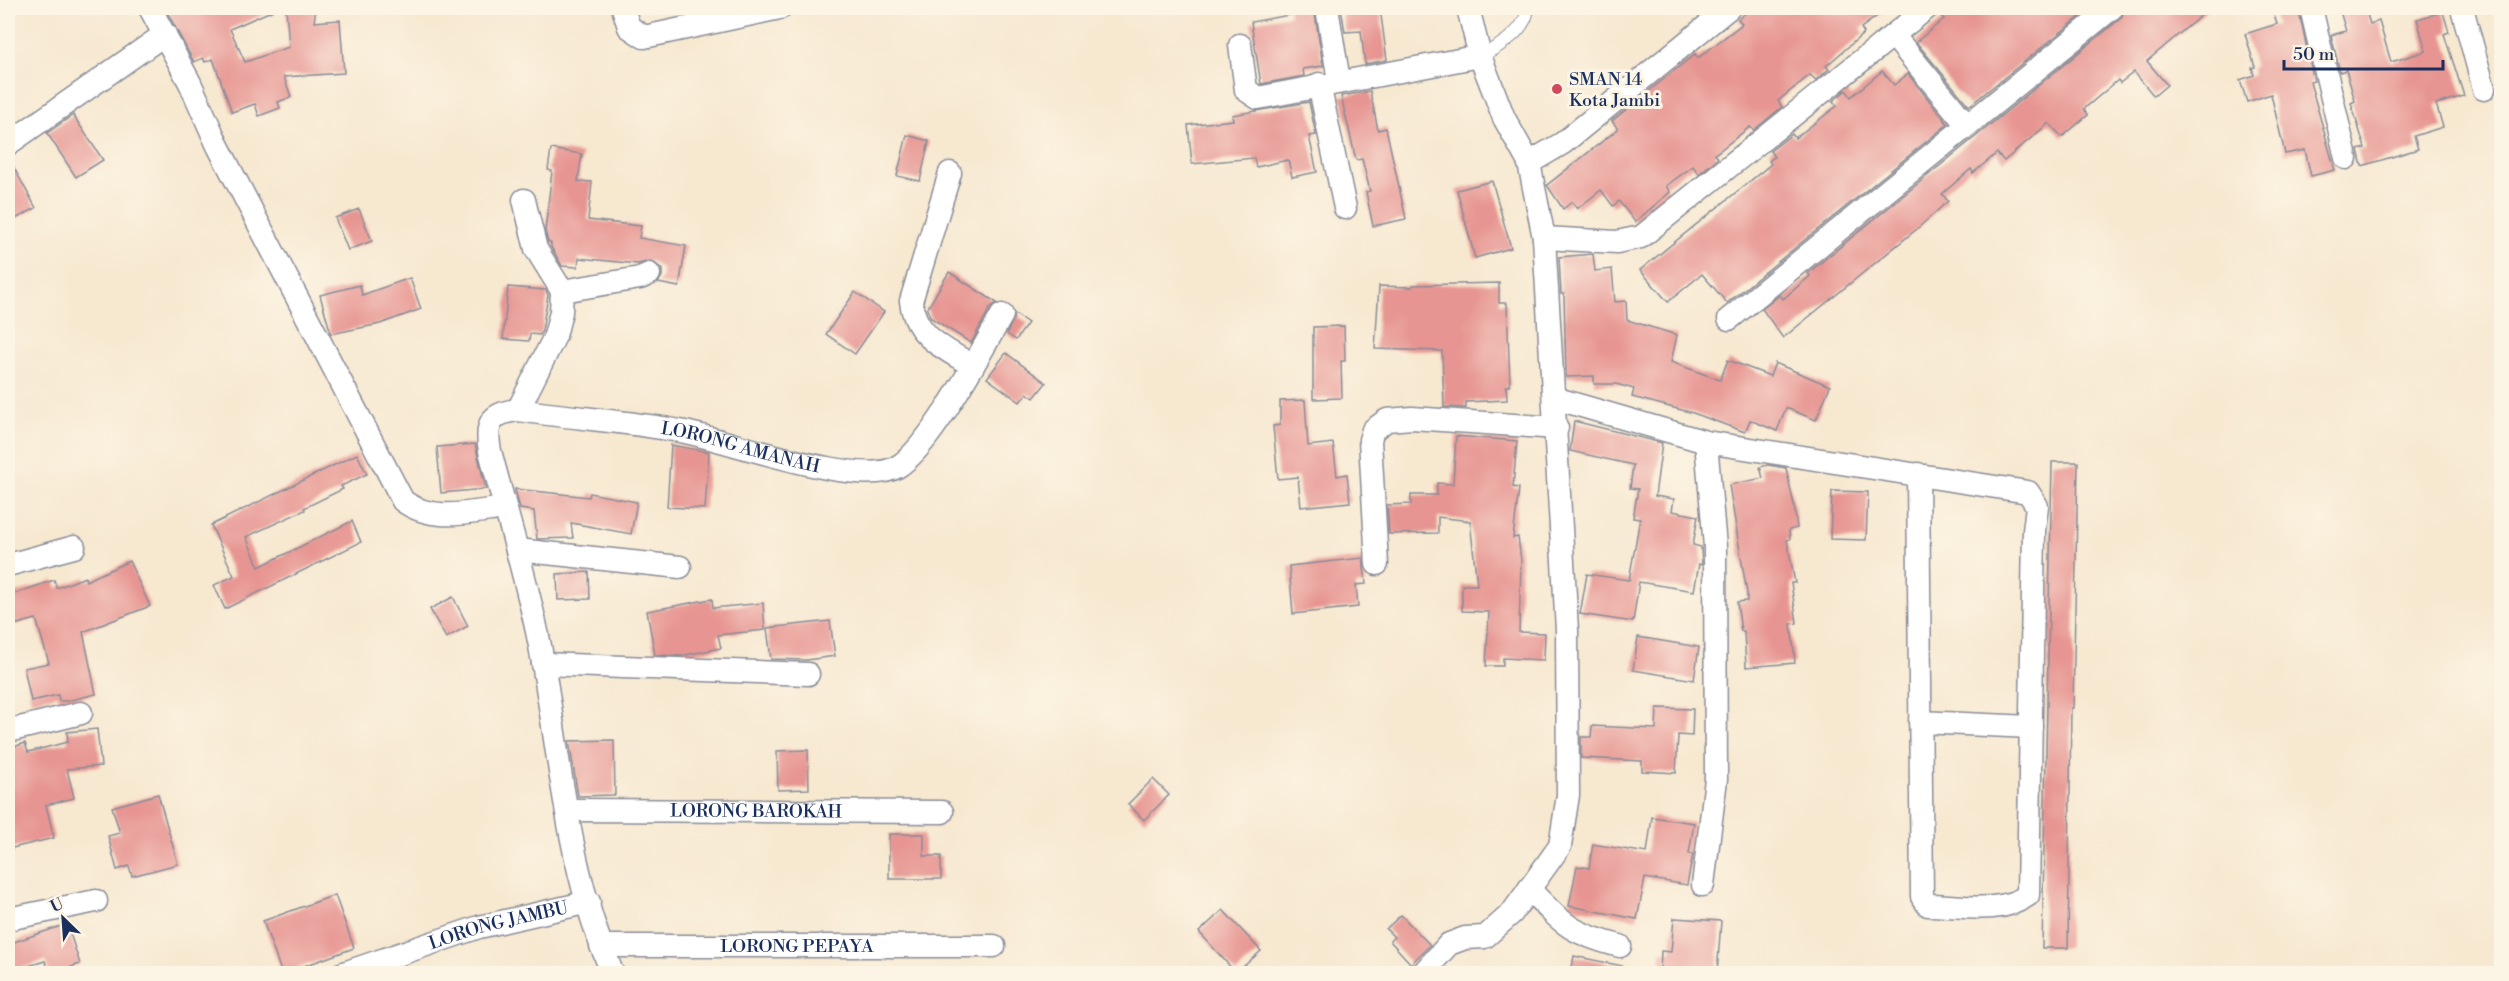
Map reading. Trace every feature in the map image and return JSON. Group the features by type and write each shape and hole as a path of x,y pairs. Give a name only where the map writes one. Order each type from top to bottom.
{"street":[{"path":"150,8 384,470 403,501 417,511 438,515 505,508 543,664 581,881 601,946 613,974"},
{"path":"624,8 629,27 644,37 780,8"},
{"path":"1327,8 1329,83 1345,208"},
{"path":"1422,974 1449,944 1466,938 1485,937 1512,913 1560,846 1568,795 1567,630 1557,428 1544,238 1529,163 1504,118 1480,56 1468,8"},
{"path":"1529,163 1563,142 1729,8"},
{"path":"1544,238 1617,242 1641,237 1928,8"},
{"path":"1729,319 2112,8"},
{"path":"2311,8 2346,158"},
{"path":"2462,8 2484,89"},
{"path":"8,144 165,34"},
{"path":"1893,35 1967,125"},
{"path":"1240,45 1246,90 1258,98 1480,56"},
{"path":"950,173 911,301 913,318 921,331 973,366"},
{"path":"518,410 555,336 561,312 562,291 536,249 524,200"},
{"path":"562,291 640,278 649,274"},
{"name":"LORONG AMANAH","path":"505,508 487,436 490,423 500,412 518,410 681,431 828,468 866,474 881,473 903,463 917,447 973,366 1002,315"},
{"path":"1554,398 1706,442 1918,474 2028,492 2037,506 2034,531 2028,895 2019,902 2003,906 1928,905 1922,897 1918,474"},
{"path":"1377,564 1370,440 1373,430 1387,420 1412,418 1557,428"},
{"path":"1703,885 1716,779 1715,547 1706,442"},
{"path":"8,565 74,547"},
{"path":"517,550 680,567"},
{"path":"543,664 808,674"},
{"path":"8,731 81,713"},
{"path":"1920,722 2031,727"},
{"name":"LORONG BAROKAH","path":"568,810 942,812"},
{"path":"1529,889 1566,927 1589,938 1620,946"},
{"path":"8,919 96,901"},
{"name":"LORONG JAMBU","path":"341,974 479,927 589,902"},
{"name":"LORONG PEPAYA","path":"601,946 994,946"}],"lane":[{"path":"1480,56 1502,45 1527,17 1528,8"}],"building":[{"path":"165,8 278,8 230,29 245,62 289,47 286,8 316,8 314,22 340,20 344,73 284,77 291,97 278,102 280,108 259,116 255,104 232,112 213,59 205,62 203,58 194,62"},
{"path":"1289,8 1314,8 1323,66 1303,69 1304,76 1261,84 1251,22 1290,15"},
{"path":"1341,8 1380,8 1387,60 1365,64 1361,31 1345,32"},
{"path":"1752,8 1888,8 1861,28 1864,33 1826,66 1829,69 1816,80 1810,75 1778,101 1782,107 1754,130 1750,127 1715,154 1718,158 1699,174 1693,166 1666,186 1670,192 1635,222 1619,201 1613,206 1601,190 1577,209 1572,202 1563,209 1547,185 1618,129 1612,121 1695,54 1698,58 1742,24 1738,19"},
{"path":"1940,8 2091,8 1969,106 1916,42 1944,19 1939,14"},
{"path":"2125,8 2210,8 2147,61 2167,85 2154,96 2134,72 2120,83 2118,80 2084,109 2088,115 2062,137 2049,123 2004,161 1997,153 1973,173 1971,169 1942,194 1948,201 1917,229 1783,338 1762,309 1780,295 1783,299 1810,276 1808,273 2121,18"},
{"path":"2272,8 2298,8 2314,81 2310,82 2335,170 2311,176 2305,150 2285,154 2271,94 2247,102 2240,80 2254,75 2252,68 2255,67 2245,34 2277,24"},
{"path":"2339,8 2365,8 2370,24 2379,21 2391,62 2426,51 2417,19 2443,12 2449,32 2444,34 2464,96 2436,104 2443,127 2414,136 2418,149 2362,166 2358,150 2365,148 2351,103 2355,101 2346,70 2340,72 2331,35 2346,31"},
{"path":"1882,71 1894,85 1908,74 1948,124 1727,303 1702,274 1668,302 1640,270 1771,164 1769,161 1774,157 1770,151 1792,134 1795,138 1837,106 1833,101 1846,90 1851,97"},
{"path":"1370,91 1378,130 1386,128 1406,219 1373,226 1366,192 1370,191 1362,159 1356,160 1341,96"},
{"path":"1309,102 1316,135 1309,136 1317,172 1292,177 1288,160 1256,167 1254,158 1192,164 1188,125 1233,120 1232,115"},
{"path":"73,115 103,160 76,177 47,133"},
{"path":"907,135 929,141 920,181 897,176"},
{"path":"551,149 582,154 578,181 592,182 588,220 641,226 639,238 686,246 679,287 658,283 662,276 662,269 651,261 638,264 579,258 578,267 562,266 551,243 548,242 545,231 552,171 548,170"},
{"path":"8,157 36,208 8,223"},
{"path":"1492,181 1511,248 1475,258 1457,190"},
{"path":"359,209 372,241 348,250 335,218"},
{"path":"1593,254 1595,271 1612,269 1615,302 1626,301 1627,320 1677,335 1671,362 1720,380 1728,360 1770,376 1775,363 1830,386 1816,420 1786,408 1777,431 1750,420 1745,432 1693,413 1632,397 1634,389 1616,384 1594,384 1594,376 1566,377 1564,294 1561,294 1559,257"},
{"path":"949,272 997,303 990,308 971,343 931,318 927,309"},
{"path":"410,278 421,309 380,324 331,334 320,295 360,285 362,295"},
{"path":"1499,283 1499,303 1507,303 1510,386 1506,386 1507,400 1466,402 1466,408 1444,407 1442,351 1375,349 1379,286 1412,287 1413,285"},
{"path":"508,287 546,290 548,295 542,331 540,335 530,334 529,341 503,339"},
{"path":"855,292 884,312 855,354 826,334"},
{"path":"1015,314 1028,323 1016,340 1007,334"},
{"path":"1344,326 1345,361 1341,361 1342,398 1313,399 1313,327"},
{"path":"1006,353 1046,383 1034,398 1027,393 1020,402 987,378"},
{"path":"1305,400 1308,446 1333,443 1337,476 1347,474 1350,502 1301,507 1298,477 1278,479 1273,426 1280,425 1280,401"},
{"path":"1574,421 1662,443 1655,496 1674,499 1672,511 1698,516 1693,545 1701,547 1702,565 1699,564 1694,591 1639,582 1633,622 1580,614 1587,574 1629,580 1640,519 1633,518 1638,489 1630,488 1633,465 1570,451"},
{"path":"1456,436 1517,441 1513,487 1519,488 1513,538 1518,537 1521,561 1519,632 1545,633 1544,660 1503,658 1503,666 1486,666 1489,612 1462,611 1462,585 1477,585 1470,521 1438,517 1438,533 1389,534 1387,505 1411,504 1411,495 1437,495 1437,483 1453,484"},
{"path":"475,444 486,489 441,493 437,447"},
{"path":"671,445 709,452 705,509 667,507"},
{"path":"357,454 367,474 341,486 343,489 304,508 305,510 246,537 259,567 352,521 361,542 225,609 214,585 234,576 211,525"},
{"path":"2052,462 2078,462 2073,708 2071,708 2068,948 2042,948"},
{"path":"1768,465 1786,468 1794,505 1797,528 1789,530 1790,539 1787,540 1795,583 1791,583 1797,623 1791,624 1795,663 1746,667 1744,631 1741,631 1737,602 1747,601 1747,593 1729,485 1763,478 1760,467"},
{"path":"515,489 589,497 590,493 637,502 631,534 571,523 573,538 537,539 534,511 520,509"},
{"path":"1832,491 1868,492 1866,540 1830,539"},
{"path":"1363,558 1366,584 1356,585 1358,607 1293,614 1289,566"},
{"path":"129,561 150,606 83,632 96,694 67,701 59,701 58,695 31,701 24,668 49,663 36,619 14,625 8,596 54,580 57,588 85,577 86,581"},
{"path":"589,572 590,599 558,600 557,574"},
{"path":"453,597 468,626 446,638 430,609"},
{"path":"712,599 713,608 763,603 765,630 718,635 721,648 680,656 655,655 647,611"},
{"path":"830,621 835,656 807,660 771,659 767,628"},
{"path":"1638,637 1699,647 1694,680 1633,670"},
{"path":"1657,708 1693,709 1692,736 1678,735 1676,773 1642,771 1642,761 1581,758 1581,737 1591,737 1592,726 1656,729"},
{"path":"97,729 101,766 67,769 74,798 46,805 54,838 8,849 8,749 25,743 28,752 68,742 67,732"},
{"path":"614,740 615,795 578,796 569,741"},
{"path":"808,750 809,789 778,790 777,751"},
{"path":"1153,779 1169,795 1144,820 1128,804"},
{"path":"158,794 178,864 132,876 129,866 117,870 108,836 120,833 112,807"},
{"path":"1652,817 1694,823 1689,854 1693,854 1687,885 1645,878 1637,919 1569,906 1577,866 1589,868 1593,844 1647,853"},
{"path":"889,834 924,834 924,856 941,856 941,879 889,879"},
{"path":"335,895 354,948 282,974 263,921"},
{"path":"1223,910 1261,951 1236,973 1199,932"},
{"path":"1401,915 1430,945 1411,964 1390,941 1394,937 1386,929"},
{"path":"1674,918 1721,921 1717,974 1660,974 1661,951 1671,952"},
{"path":"67,924 80,964 50,974 45,961 8,972 8,944"},
{"path":"1574,956 1623,966 1622,974 1571,974"}],"place":[{"name":"SMAN 14 Kota Jambi","path":"1557,89"}]}
